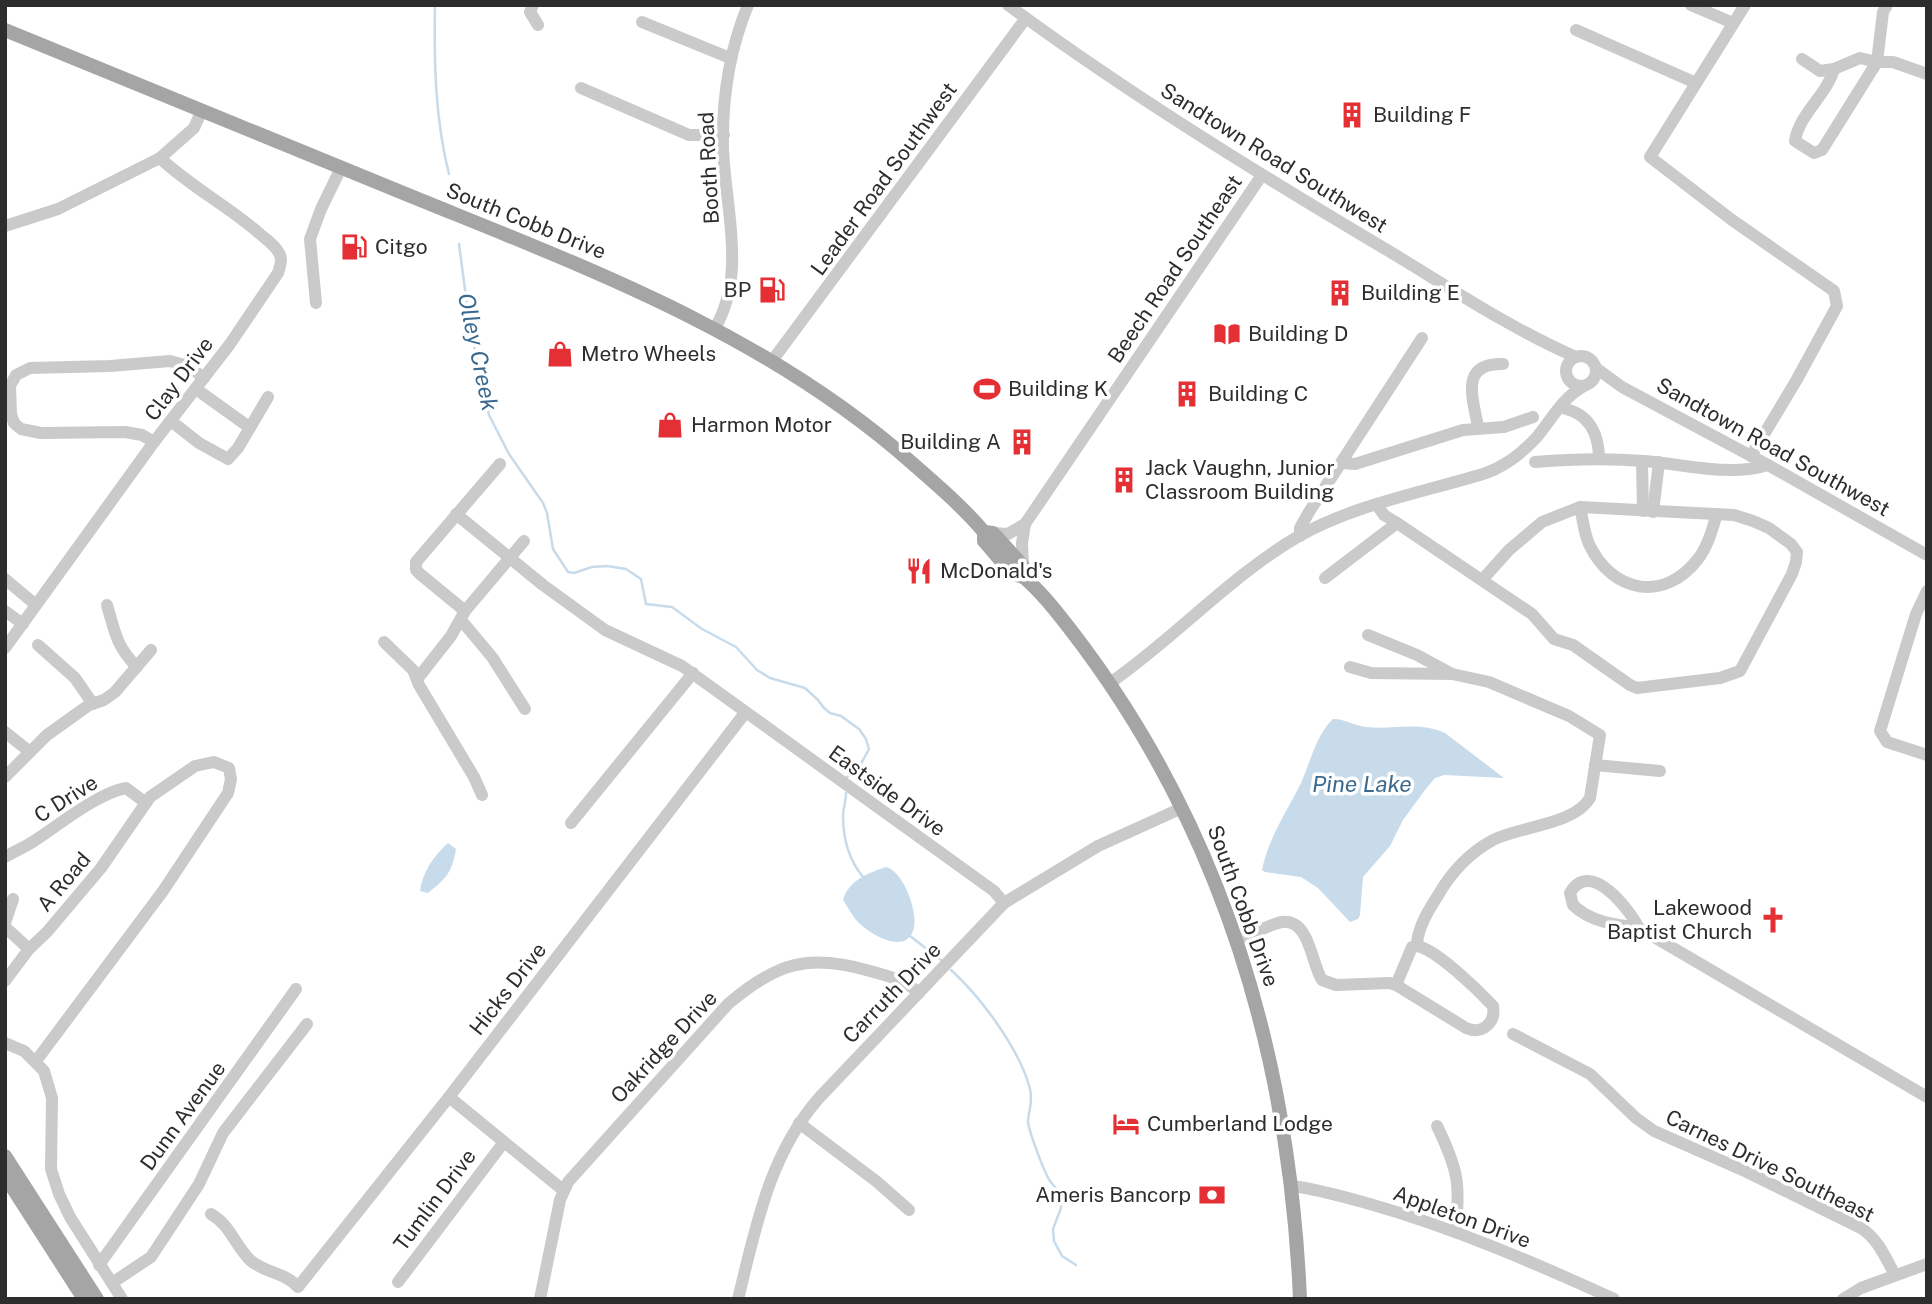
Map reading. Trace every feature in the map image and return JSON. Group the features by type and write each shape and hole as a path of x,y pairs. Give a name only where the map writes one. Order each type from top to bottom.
{"main road":[{"name":"South Cobb Drive","path":"5,30 597,272 715,328 772,361 879,435 989,532 984,541 1014,574 1023,571 1110,683 1153,754 1214,876 1260,1016 1276,1083 1292,1185 1300,1299"},
{"path":"5,1156 97,1299"},
{"path":"5,1176 84,1299"}],"street":[{"path":"533,5 530,12 538,25"},
{"name":"Booth Road","path":"715,328 728,302 733,251 724,135 730,58 748,5"},
{"name":"Sandtown Road Southwest","path":"1008,5 1165,115 1527,334 1570,365"},
{"path":"1691,5 1734,23"},
{"path":"1745,5 1650,157 1732,220 1822,280 1834,291 1837,306 1751,456"},
{"path":"1834,69 1826,89 1796,132 1795,141 1814,153 1822,150 1877,62 1887,5"},
{"name":"Leader Road Southwest","path":"772,361 1026,18"},
{"path":"642,22 730,58"},
{"path":"1576,30 1696,83"},
{"path":"1802,59 1820,71 1834,69 1860,58 1893,62 1927,75"},
{"path":"581,88 689,135 724,135"},
{"path":"5,226 58,209 160,158 194,128 202,110"},
{"name":"Clay Drive","path":"5,648 278,274 280,254 243,219 177,174 160,158"},
{"path":"316,303 310,239 341,167"},
{"name":"Beech Road Southeast","path":"1023,571 1022,543 1026,524 1262,175"},
{"path":"1300,536 1300,528 1309,512 1422,338"},
{"path":"1110,683 1251,570 1300,536 1377,505 1496,469 1528,446 1568,397 1595,377 1596,368 1588,357 1570,365 1552,415"},
{"path":"154,442 142,435 125,432 41,433 21,429 10,414 10,386 16,375 30,368 170,362 188,366 204,377"},
{"path":"1478,427 1472,389 1474,374 1483,365 1503,364"},
{"path":"1570,365 1574,384 1586,385"},
{"name":"Sandtown Road Southwest","path":"1596,368 1606,377 1927,555"},
{"name":"Sandtown Road Southwest","path":"1586,385 1637,394"},
{"path":"196,389 249,428"},
{"path":"172,421 200,443 228,459 268,397"},
{"path":"1566,409 1587,421 1596,435 1598,459"},
{"path":"1342,463 1355,464 1478,427 1504,427 1533,417"},
{"path":"1535,462 1598,459 1755,469 1768,465"},
{"path":"1642,461 1648,511"},
{"path":"1648,511 1659,462"},
{"path":"500,464 419,557 416,567 463,615 525,709"},
{"path":"1377,505 1384,515 1532,614 1554,639 1573,645 1637,688 1720,678 1740,671 1792,574 1797,552 1791,544 1761,524 1734,515 1580,507 1542,522 1509,550 1483,579"},
{"path":"1580,507 1586,534 1603,564 1623,582 1645,588 1664,586 1691,567 1705,549 1717,514"},
{"name":"Eastside Drive","path":"456,514 605,630 670,659 693,673 994,891 1004,903"},
{"path":"1325,578 1397,523"},
{"path":"989,532 1008,534 1026,524"},
{"path":"418,678 463,615 524,541"},
{"path":"5,579 36,605"},
{"path":"1927,591 1916,614 1880,732 1887,742 1927,755"},
{"path":"107,605 115,637 125,655 137,667"},
{"path":"5,611 23,624"},
{"path":"1367,635 1418,655 1452,674"},
{"path":"384,642 413,670 482,794"},
{"path":"38,645 75,678 93,704"},
{"path":"5,777 47,735 115,692 151,650"},
{"path":"1350,667 1371,673 1452,674 1489,682 1569,716 1600,735 1587,804 1573,815 1492,840 1461,863 1447,878 1430,908 1417,936 1417,946"},
{"path":"571,823 693,673"},
{"name":"Hicks Drive","path":"211,1214 220,1219 251,1260 285,1277 298,1287 449,1097 745,713"},
{"path":"5,732 30,752"},
{"name":"A Road","path":"5,981 29,949 47,932 101,868 150,797 195,766 214,762 229,768 231,779 228,793 163,891 36,1061"},
{"path":"1595,765 1660,771"},
{"name":"C Drive","path":"5,857 116,790 126,788 146,803"},
{"name":"Carruth Drive","path":"737,1299 771,1178 799,1123 819,1098 1004,903 1098,846 1182,808"},
{"path":"1639,928 1621,902 1596,883 1583,881 1573,887 1570,893 1573,905 1585,915 1639,928 1927,1097"},
{"path":"13,899 5,925 29,949"},
{"path":"1236,940 1281,922 1293,923 1302,929 1322,981 1336,985 1396,985 1476,1032 1482,1031 1492,1017 1494,1010 1488,1000 1426,948 1412,947 1396,985"},
{"name":"Oakridge Drive","path":"540,1299 563,1190 600,1144 729,1004 763,976 806,963 851,965 905,981 919,993"},
{"name":"Dunn Avenue","path":"99,1265 296,989"},
{"path":"111,1283 151,1257 199,1184 223,1133 307,1024"},
{"name":"Carnes Drive Southeast","path":"1513,1034 1590,1074 1636,1118 1654,1131 1747,1172 1861,1228 1877,1242 1895,1275"},
{"path":"5,1042 24,1051 44,1071 52,1098 50,1143 51,1169 55,1182 70,1217 122,1299"},
{"path":"449,1097 563,1190"},
{"path":"799,1123 909,1209"},
{"path":"1437,1126 1452,1155 1457,1178 1455,1232"},
{"name":"Tumlin Drive","path":"398,1282 504,1142"},
{"name":"Appleton Drive","path":"1292,1185 1403,1214 1455,1232 1614,1299"},
{"path":"1843,1299 1861,1288 1927,1264"}],"water":[{"name":"Pine Lake","path":"1333,719 1376,728 1435,729 1445,733 1504,778 1444,775 1435,778 1403,820 1390,846 1363,877 1360,915 1358,919 1350,922 1318,888 1301,877 1262,870 1273,836 1301,783 1318,740"},
{"path":"448,843 456,849 450,870 428,893 420,891 430,865"},
{"path":"886,867 904,884 912,905 915,924 909,938 902,941 887,940 870,932 856,920 843,900 854,882"}],"waterway":[{"name":"Olley Creek","path":"435,5 436,90 449,174"},
{"name":"Olley Creek","path":"459,244 470,327 489,415 509,454 543,503 553,549 568,572 607,566 626,569 641,579 646,604 672,607 702,629 736,647 757,670 770,678 805,688 830,713 841,716 859,729 866,739 869,749 857,771 847,777"},
{"name":"Olley Creek","path":"846,793 844,832 851,856 863,877"},
{"name":"Olley Creek","path":"910,936 941,960"},
{"name":"Olley Creek","path":"951,970 998,1025 1025,1074 1031,1094 1028,1121 1031,1132 1047,1176 1060,1193 1061,1208 1053,1229 1054,1241 1062,1256 1076,1265"}],"place":[{"name":"Building F","path":"1352,115"},
{"name":"Citgo","path":"354,247"},
{"name":"BP","path":"772,290"},
{"name":"Building E","path":"1340,293"},
{"name":"Building D","path":"1227,334"},
{"name":"Metro Wheels","path":"560,354"},
{"name":"Building K","path":"987,389"},
{"name":"Building C","path":"1187,394"},
{"name":"Harmon Motor","path":"670,425"},
{"name":"Building A","path":"1022,442"},
{"name":"Jack Vaughn, Junior Classroom Building","path":"1124,480"},
{"name":"McDonald's","path":"919,571"},
{"name":"Lakewood Baptist Church","path":"1773,920"},
{"name":"Cumberland Lodge","path":"1126,1124"},
{"name":"Ameris Bancorp","path":"1212,1195"}]}
